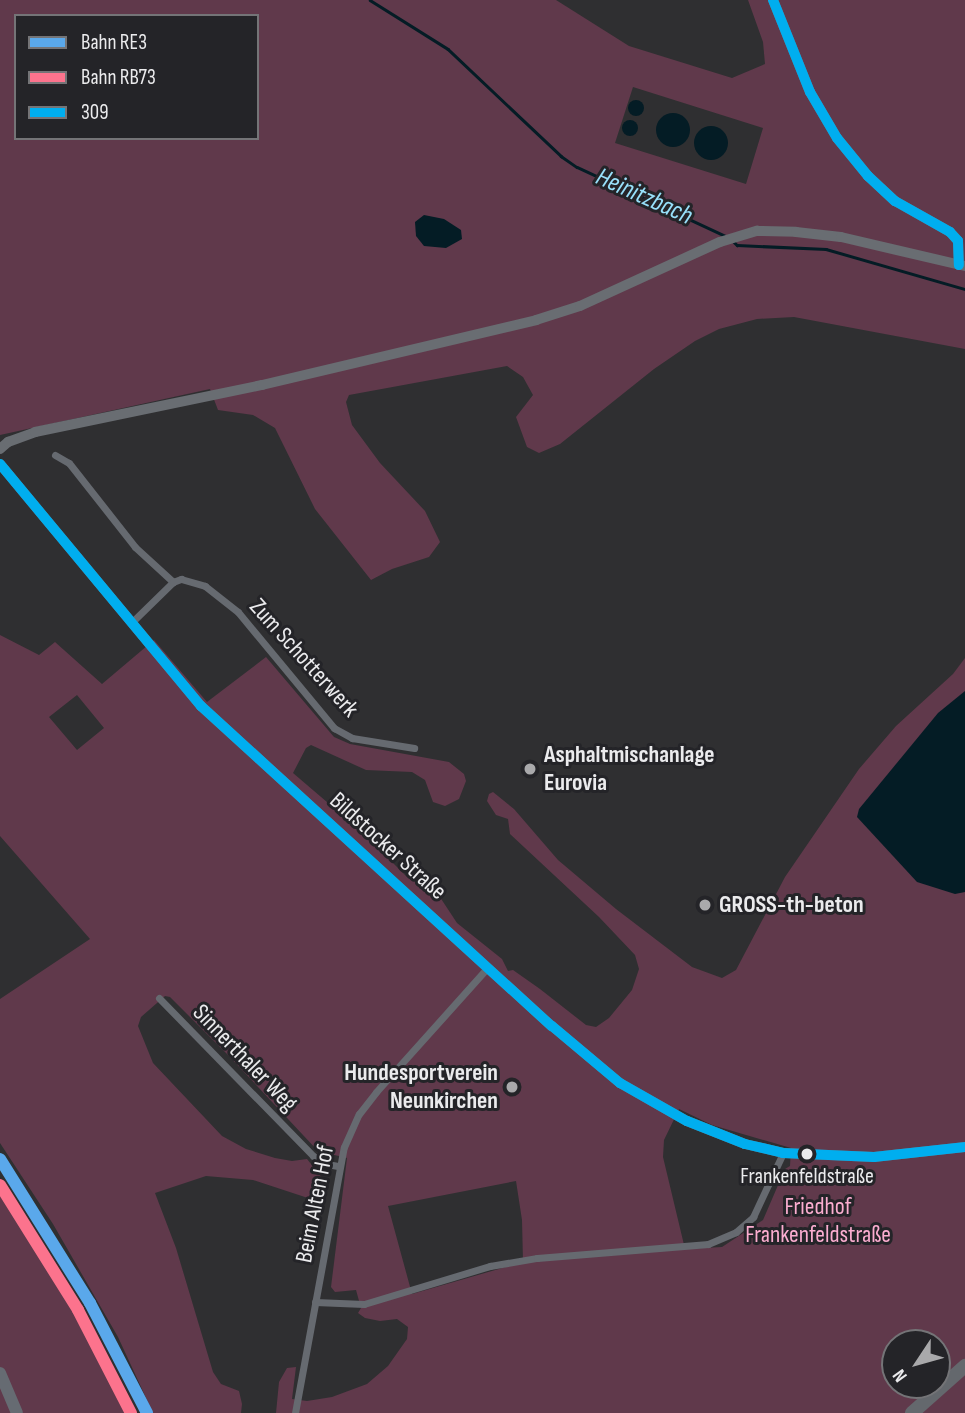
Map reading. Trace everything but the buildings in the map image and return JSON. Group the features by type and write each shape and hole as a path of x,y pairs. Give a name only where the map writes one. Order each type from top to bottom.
{"highway":[{"path":"912,1413 965,1366"}],"main road":[{"path":"0,1373 10,1413"},
{"path":"5,1392 17,1413"},
{"path":"5,1392 26,1413"}],"street":[{"path":"0,449 8,442 35,432 262,385 536,320 580,306 720,242 757,231 841,237 962,266 958,241 950,232 895,201 837,138 810,92 773,0"},
{"path":"54,455 69,463 135,547 173,582 131,623"},
{"name":"Bildstocker Straße","path":"0,464 131,623 223,728 591,1060 636,1094 721,1135 783,1153 874,1157 965,1147"},
{"name":"Zum Schotterwerk","path":"173,582 190,580 220,595 251,627 334,728 343,734 414,748"},
{"name":"Beim Alten Hof","path":"295,1413 338,1166 359,1114 488,967"},
{"name":"Sinnerthaler Weg","path":"159,998 313,1156 322,1163 338,1166"},
{"path":"315,1302 365,1304 490,1266 537,1258 708,1244 736,1232 753,1217 783,1153"}],"green space":[{"path":"0,0 556,0 629,46 732,78 765,64 763,42 748,0 965,0 965,349 794,317 757,319 719,329 695,341 654,369 560,444 539,453 527,447 516,417 533,395 523,377 507,366 349,395 346,402 352,425 380,463 425,511 440,542 429,557 392,569 371,580 315,509 275,428 253,415 218,410 210,389 0,435","holes":["633,87 763,128 746,184 615,143"]},
{"name":"Friedhof Frankenfeldstraße","path":"0,635 39,655 55,642 102,684 154,640 207,702 266,657 334,737 350,744 449,762 464,774 466,781 459,799 445,806 433,802 425,780 412,772 366,770 311,745 306,748 293,773 362,832 407,877 430,882 457,923 502,959 508,971 513,970 586,1025 596,1027 609,1018 632,990 639,969 635,955 599,917 510,834 508,819 496,815 487,801 489,794 493,792 514,809 558,860 616,909 692,967 722,978 736,970 785,877 859,769 896,726 953,674 965,658 965,1413 276,1413 279,1382 287,1368 296,1367 292,1399 307,1401 332,1397 367,1384 388,1366 407,1339 408,1327 397,1319 380,1321 365,1318 358,1313 361,1308 356,1290 335,1292 331,1287 347,1158 318,1151 229,1056 170,997 165,996 141,1017 138,1026 153,1063 222,1136 246,1149 275,1158 292,1161 307,1159 327,1184 323,1200 317,1201 253,1180 206,1176 155,1193 176,1248 213,1372 221,1384 239,1391 242,1404 241,1413 153,1413 118,1337 53,1224 0,1143 0,999 90,939 0,836","holes":["77,695 104,728 77,750 49,717","679,1109 712,1125 791,1148 790,1166 785,1169 763,1220 722,1247 685,1249 663,1157 664,1140","516,1181 522,1220 523,1262 412,1294 388,1206"]},
{"path":"0,1180 39,1239 103,1350 135,1413 0,1413"}],"water":[{"path":"633,100 639,100 644,108 642,114 633,116 628,111 628,105"},
{"path":"673,113 685,118 690,130 685,142 673,147 661,142 656,130 661,118"},
{"path":"627,120 633,120 638,128 636,134 627,136 622,131 622,125"},
{"path":"711,126 723,131 728,143 723,155 711,160 699,155 694,143 699,131"},
{"path":"424,215 444,219 461,230 462,239 446,248 424,246 416,236 415,222"},
{"path":"965,691 965,892 955,894 917,882 857,817 859,809 938,713"}],"waterway":[{"name":"Heinitzbach","path":"370,0 448,49 561,156 577,167 728,237"},
{"name":"Heinitzbach","path":"733,241 737,245 826,249 965,289"}],"rail line":[{"name":"RE3","path":"0,1159 90,1303 147,1413"},
{"name":"RB73","path":"0,1185 78,1310 131,1413"}],"transit line":[{"name":"309","path":"773,0 810,92 837,138 868,176 895,201 950,232 958,241 959,265"},
{"name":"309","path":"0,464 201,706 552,1026 620,1083 687,1121 745,1144 783,1153 874,1157 965,1147"}],"place":[{"name":"Asphaltmischanlage Eurovia","path":"530,769"},
{"name":"GROSS-th-beton","path":"705,905"},
{"name":"Hundesportverein Neunkirchen","path":"512,1087"},
{"name":"Frankenfeldstraße","path":"807,1154"}]}
